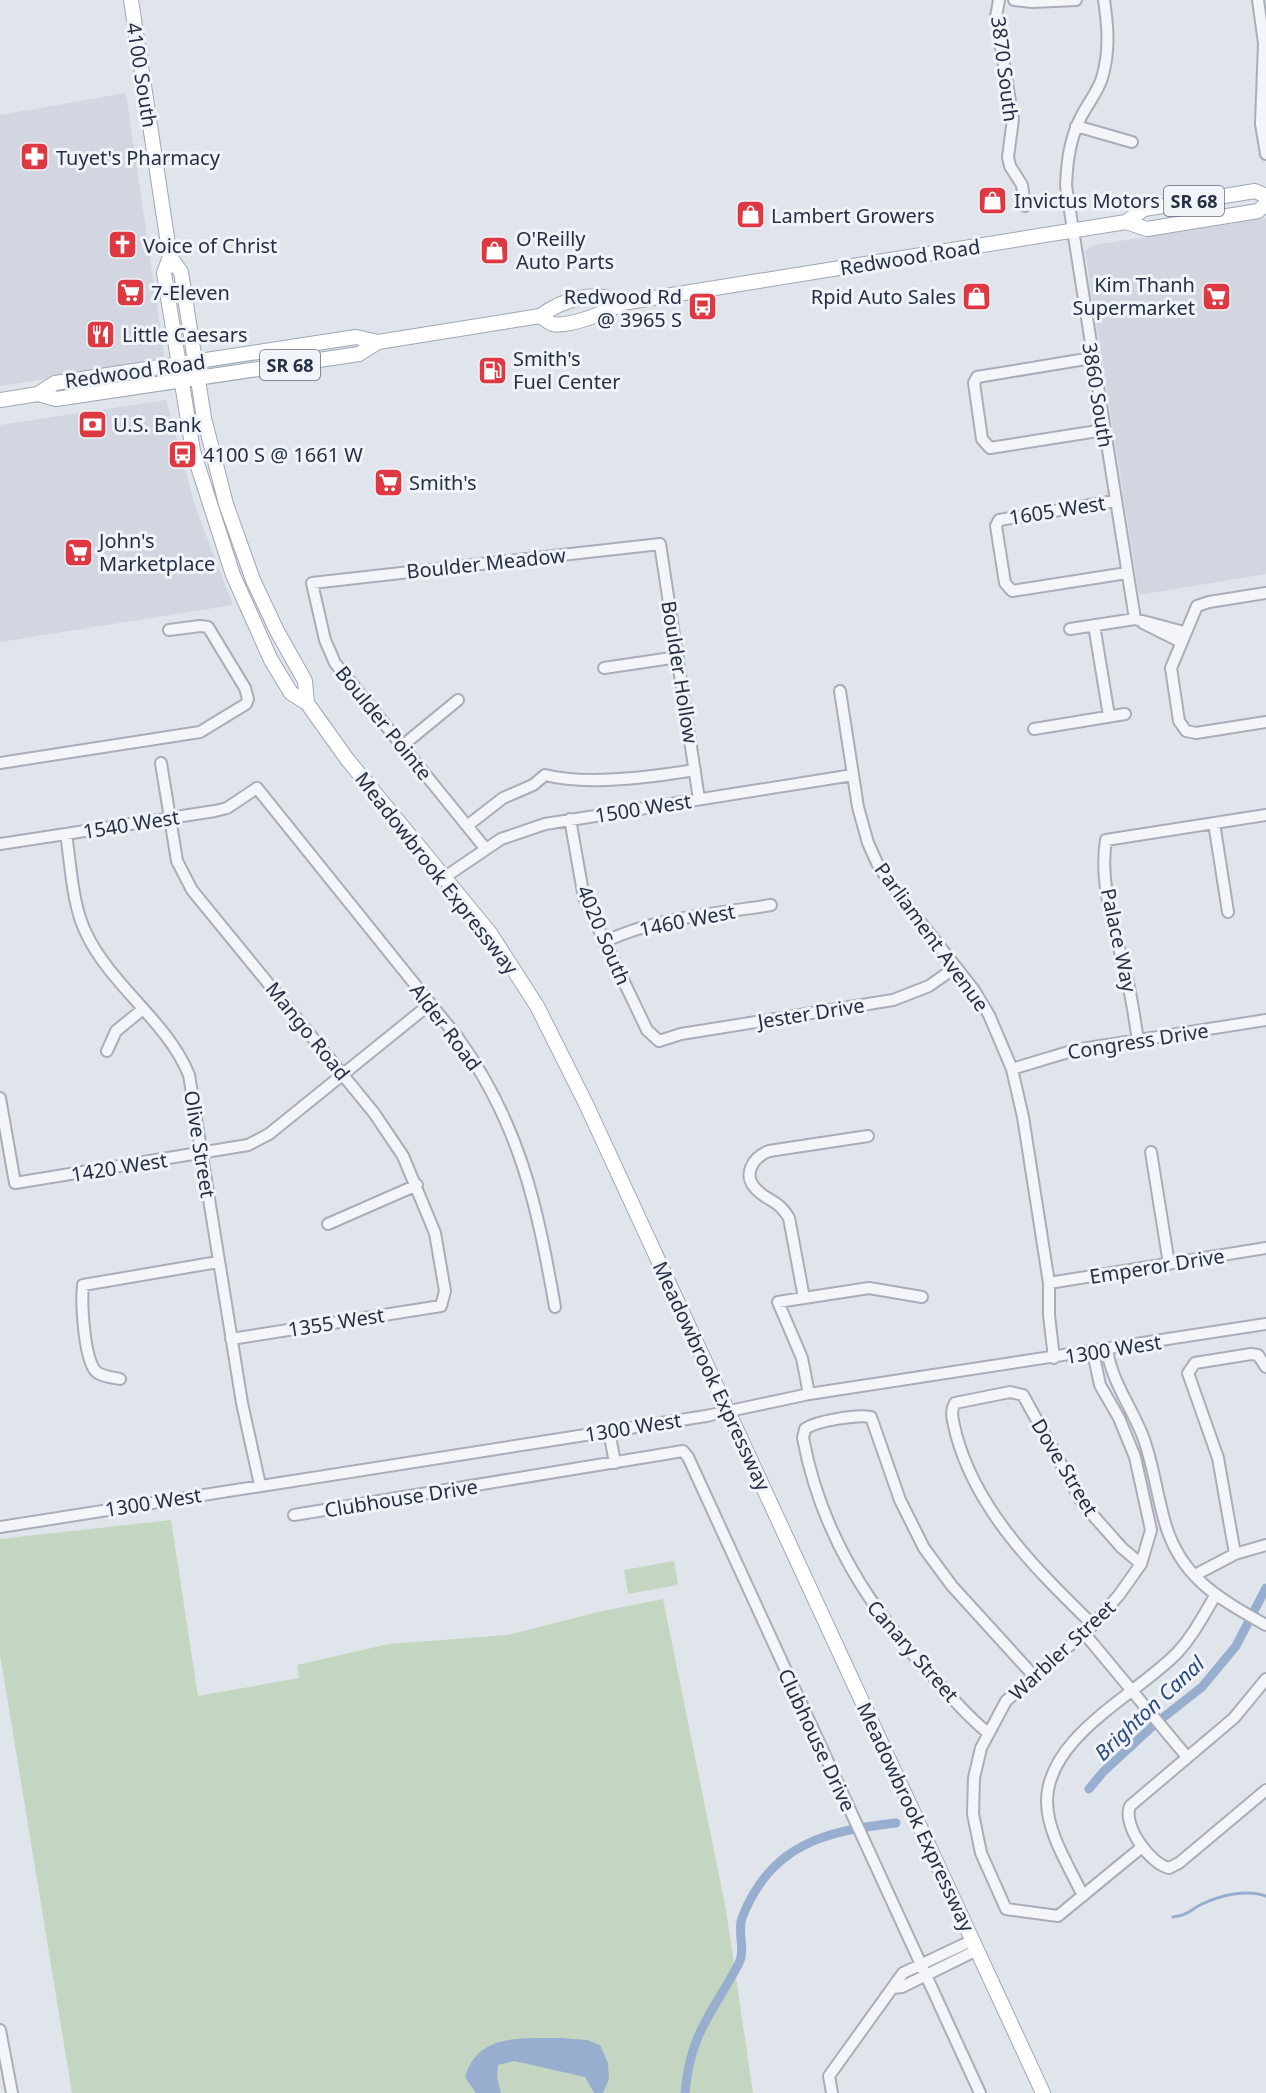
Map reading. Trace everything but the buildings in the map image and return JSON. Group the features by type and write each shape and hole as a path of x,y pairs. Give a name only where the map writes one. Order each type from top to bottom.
{"main road":[{"name":"4100 South","path":"131,0 170,257 181,272 196,362"},
{"name":"Redwood Road","path":"540,316 553,324 604,315 622,303 1126,222 1144,209 1255,191 1266,196"},
{"name":"Redwood Road","path":"1126,222 1147,229 1258,211 1266,204"},
{"name":"4100 South","path":"170,257 164,273 178,364"},
{"name":"Redwood Road","path":"0,400 38,394 55,383 357,337 378,342 540,316 560,302 607,295 622,303"},
{"name":"Redwood Road","path":"38,394 56,399 359,354 378,342"},
{"name":"Meadowbrook Expressway","path":"196,362 210,448 234,532 277,631 305,681 307,703"},
{"name":"Meadowbrook Expressway","path":"178,364 193,451 237,585 278,673 291,693 307,703 347,759 490,933 517,973 559,1047 1043,2093"},
{"path":"237,585 246,585 260,614 277,631"}],"street":[{"name":"3870 South","path":"999,0 996,17 1012,119 1010,166 1022,185 1025,206"},
{"path":"1014,0 1041,2 1076,0"},
{"name":"3860 South","path":"1104,0 1108,44 1106,62 1101,81 1076,126 1066,164 1066,186 1071,231 1135,619"},
{"path":"1258,0 1264,43 1261,124 1266,154"},
{"path":"1076,126 1132,142"},
{"path":"1092,358 978,376 974,383 982,439 990,448 1104,430"},
{"name":"1605 West","path":"1116,501 999,520 996,526 1005,583 1012,591 1127,573"},
{"name":"Boulder Meadow","path":"312,583 660,544"},
{"name":"Boulder Hollow","path":"660,544 699,799"},
{"name":"Boulder Pointe","path":"312,583 324,640 335,663 485,848"},
{"path":"1266,593 1203,603 1193,611 1171,668 1182,728 1196,733 1266,722"},
{"path":"1070,629 1135,619 1183,637"},
{"path":"1094,625 1109,716"},
{"path":"0,763 200,732 246,704 248,699 245,688 208,627 169,630"},
{"path":"604,668 678,657"},
{"name":"Parliament Avenue","path":"840,691 860,819 878,865 956,967 989,1015 1012,1069 1023,1117 1049,1283 1049,1315 1054,1358"},
{"path":"402,746 458,700"},
{"path":"1034,729 1125,714"},
{"name":"Mango Road","path":"161,763 177,861 186,881 390,1134 417,1185 438,1245 445,1291 441,1306"},
{"path":"467,826 503,798 533,785 545,775 566,780 650,777 695,770"},
{"name":"1500 West","path":"445,877 485,848 520,831 570,819 853,775"},
{"name":"1540 West","path":"0,844 170,819 227,808 257,788"},
{"name":"Alder Road","path":"257,788 430,1004 483,1075 506,1119 525,1164 538,1213 555,1307"},
{"path":"1228,912 1214,823 1266,814"},
{"name":"4020 South","path":"570,819 580,885 604,942 647,1030 658,1041"},
{"name":"Palace Way","path":"1138,1040 1129,986 1115,939 1103,858 1106,840 1214,823"},
{"name":"Olive Street","path":"66,834 77,904 86,932 98,954 177,1052 186,1069 242,1403 260,1485"},
{"name":"1460 West","path":"604,942 659,922 771,905"},
{"name":"Jester Drive","path":"658,1041 681,1034 893,1000 929,986 956,967"},
{"name":"1420 West","path":"0,1098 15,1183 234,1149 259,1140 430,1004"},
{"path":"107,1051 116,1031 143,1009"},
{"name":"Congress Drive","path":"1012,1069 1062,1053 1266,1020"},
{"path":"804,1298 789,1218 783,1207 755,1189 749,1172 751,1164 756,1158 769,1151 868,1136"},
{"path":"1151,1152 1169,1264"},
{"path":"328,1224 417,1185"},
{"name":"Emperor Drive","path":"1049,1283 1266,1248"},
{"path":"120,1379 103,1376 95,1371 90,1359 82,1285 218,1262"},
{"path":"809,1394 802,1358 778,1302 869,1288 922,1297"},
{"name":"1355 West","path":"231,1339 441,1306"},
{"name":"1300 West","path":"0,1527 609,1431 809,1394 1266,1324"},
{"path":"1107,1350 1112,1374 1143,1435 1166,1527 1174,1546 1195,1575 1215,1596 1261,1622"},
{"name":"Warbler Street","path":"1083,1896 1054,1917 1006,1909 981,1853 973,1815 976,1763 987,1732 1006,1701 1093,1625 1119,1595 1141,1564 1151,1530 1135,1458 1119,1418 1100,1385 1093,1352"},
{"path":"1235,1554 1218,1458 1188,1377 1189,1368 1195,1363 1251,1354 1258,1355 1266,1367"},
{"name":"Dove Street","path":"1093,1625 1026,1556 993,1514 958,1443 952,1418 955,1403 974,1398 1020,1393 1026,1399 1083,1504 1122,1548 1141,1564"},
{"name":"Canary Street","path":"987,1732 908,1650 858,1583 842,1554 817,1496 803,1438 805,1429 814,1424 861,1416 871,1417 900,1500 924,1548 952,1586 1034,1675"},
{"path":"609,1431 615,1463"},
{"name":"Clubhouse Drive","path":"294,1515 683,1451 688,1457 980,2093"},
{"path":"1195,1575 1235,1554 1266,1545"},
{"path":"1142,1847 1083,1896 1049,1820 1047,1803 1050,1778 1057,1761 1070,1744 1188,1641 1215,1596"},
{"path":"1084,1633 1187,1757"},
{"path":"1266,1679 1262,1693 1128,1809 1130,1822 1142,1847 1157,1863 1169,1868 1179,1863 1266,1790"},
{"path":"832,2093 829,2076 903,1973 920,1964 975,1945"},
{"path":"893,1988 902,1987 926,1976 975,1945"},
{"path":"0,2030 12,2093"}],"shaded area":[{"path":"126,93 165,361 0,386 0,115"},
{"path":"1266,218 1266,574 1139,595 1085,251 1094,245"},
{"path":"166,400 196,509 233,605 0,642 0,425"}],"green space":[{"path":"171,1520 198,1696 299,1678 297,1665 389,1644 508,1635 598,1612 663,1599 726,1910 753,2093 72,2093 0,1654 0,1539"},
{"path":"674,1561 678,1585 628,1594 624,1570"}],"water":[{"path":"517,2039 587,2040 600,2045 608,2063 609,2079 603,2093 594,2093 585,2077 514,2061 498,2065 497,2078 501,2093 476,2093 465,2077 471,2062 491,2045"}],"waterway":[{"name":"Brighton Canal","path":"1089,1789 1103,1772 1155,1724 1202,1687 1236,1646 1266,1588"},
{"name":"Brighton Canal","path":"685,2093 697,2038 741,1958 742,1918 754,1893 768,1873 802,1846 823,1837 870,1826 896,1823"},
{"path":"1173,1917 1186,1914 1217,1898 1242,1893 1266,1896"}],"place":[{"name":"Tuyet's Pharmacy","path":"35,157"},
{"name":"Invictus Motors","path":"993,200"},
{"name":"Lambert Growers","path":"750,215"},
{"name":"Voice of Christ","path":"122,245"},
{"name":"O'Reilly Auto Parts","path":"495,250"},
{"name":"7-Eleven","path":"130,292"},
{"name":"Rpid Auto Sales","path":"977,296"},
{"name":"Kim Thanh Supermarket","path":"1216,296"},
{"name":"Redwood Rd @ 3965 S","path":"703,307"},
{"name":"Little Caesars","path":"101,334"},
{"name":"Smith's Fuel Center","path":"492,370"},
{"name":"U.S. Bank","path":"92,424"},
{"name":"4100 S @ 1661 W","path":"182,454"},
{"name":"Smith's","path":"388,482"},
{"name":"John's Marketplace","path":"78,552"}]}
